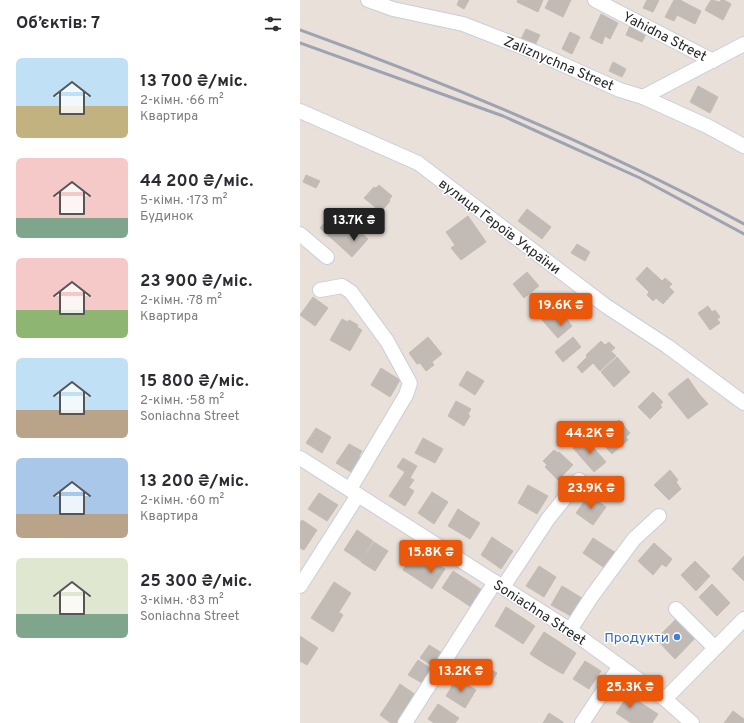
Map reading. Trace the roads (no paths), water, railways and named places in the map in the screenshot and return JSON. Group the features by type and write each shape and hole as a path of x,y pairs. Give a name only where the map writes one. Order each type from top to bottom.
{"street":[{"name":"Zaliznychna Street","path":"368,0 394,9 463,24 643,98 707,126 744,146"},
{"name":"Yahidna Street","path":"595,0 713,61"},
{"path":"643,98 744,44"},
{"name":"вулиця Героїв України","path":"301,113 418,163 606,306 667,346 744,403"},
{"path":"300,234 327,257"},
{"path":"300,586 354,492 406,396 410,383 387,341 352,292 342,286 320,290"},
{"name":"Soniachna Street","path":"300,458 570,630 665,699 692,723"},
{"path":"405,723 499,584 579,480"},
{"path":"570,630 592,596 634,539 659,516"},
{"path":"676,610 715,648"},
{"path":"665,699 744,619"},
{"path":"582,723 620,666"}],"railway":[{"path":"300,30 470,95 581,143 744,224"},
{"path":"300,43 503,116 640,178 744,234"}],"place":[{"name":"Продукти","path":"677,637"}]}
